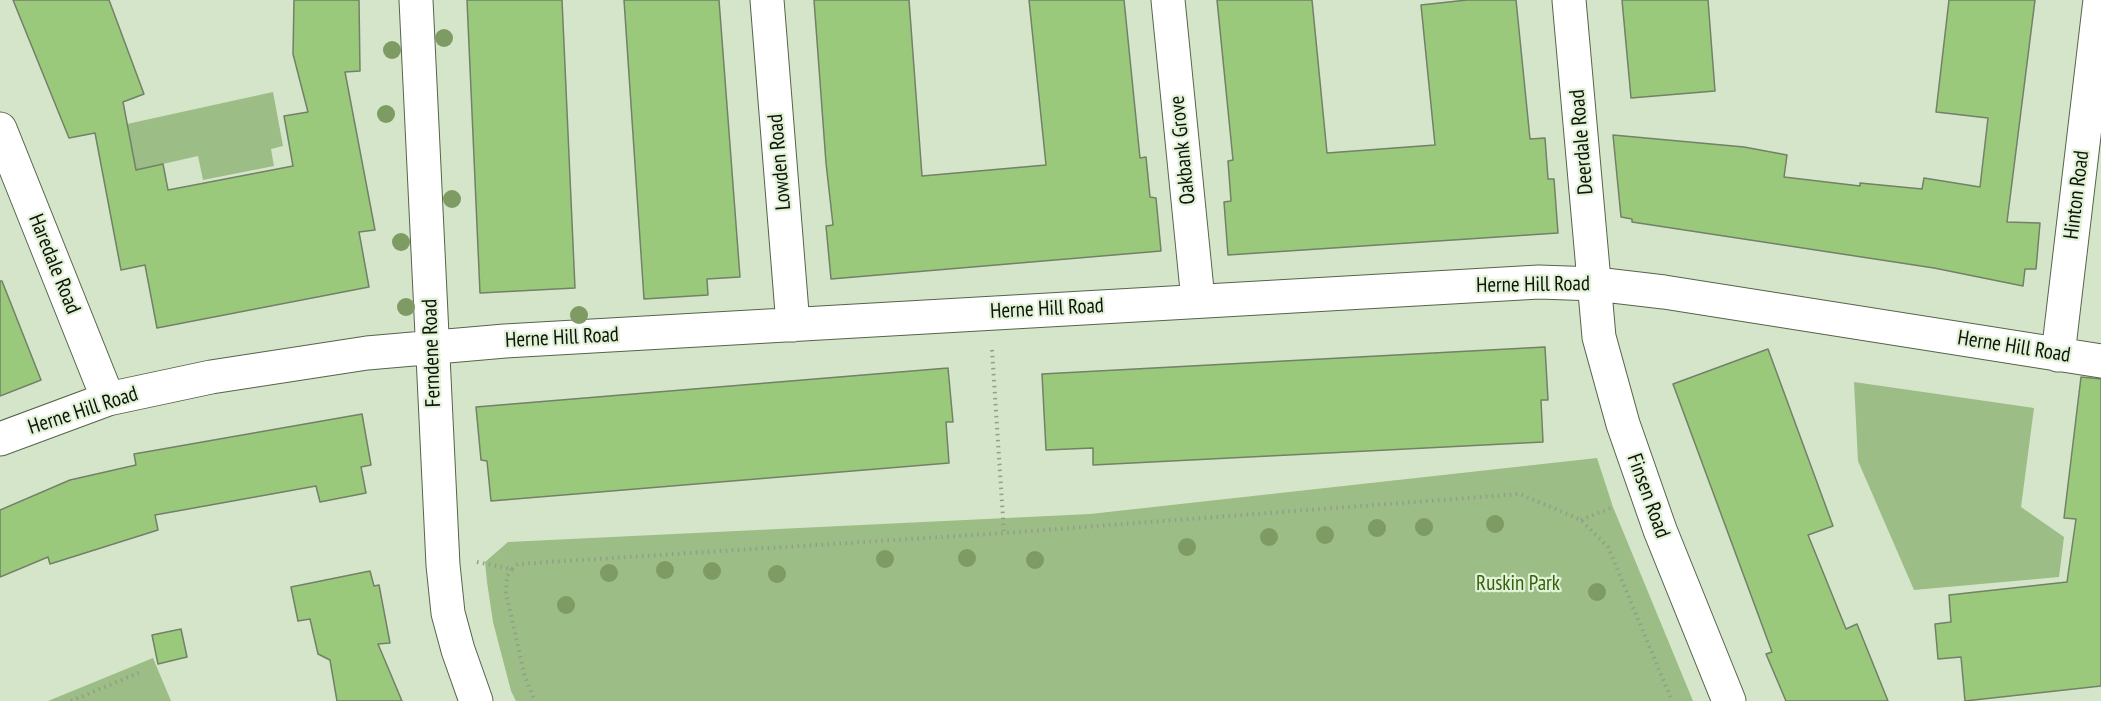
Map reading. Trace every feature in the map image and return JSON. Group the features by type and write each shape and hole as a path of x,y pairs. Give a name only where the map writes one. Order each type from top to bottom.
{"street":[{"name":"Ferndene Road","path":"416,0 442,554 448,613 476,701"},
{"name":"Lowden Road","path":"767,0 793,325"},
{"name":"Oakbank Grove","path":"1168,0 1198,300"},
{"name":"Deerdale Road","path":"1569,0 1596,284"},
{"name":"Hinton Road","path":"2058,355 2100,0"},
{"name":"Haredale Road","path":"0,129 108,399"},
{"name":"Herne Hill Road","path":"0,439 108,399 211,377 367,353 432,347 1198,300 1539,282 1596,284 1748,305 2101,361"},
{"name":"Finsen Road","path":"1596,284 1599,337 1623,424 1660,530 1729,701"}],"path":[{"path":"992,343 1004,533"},
{"path":"535,701 525,677 506,593 507,576 518,564 1004,533 1520,494 1581,520 1608,547 1672,701"},
{"path":"1581,520 1618,506"},
{"path":"476,562 512,569"},
{"path":"71,701 143,671"}],"green space":[{"path":"273,92 283,146 271,149 274,166 203,180 198,156 136,170 127,124"},
{"path":"1854,382 2034,408 2021,507 2064,537 2059,577 1914,590 1858,461"},
{"name":"Ruskin Park","path":"1597,458 1613,507 1693,701 516,701 511,691 493,622 487,582 485,562 508,542 1090,514"},
{"path":"153,658 171,701 48,701"}],"building":[{"path":"13,0 109,0 144,94 123,102 136,170 163,164 168,190 293,166 284,116 308,112 293,54 294,0 359,0 360,71 345,72 375,230 359,232 369,287 157,328 145,265 121,270 95,133 69,138"},
{"path":"467,0 562,0 575,288 480,293"},
{"path":"624,0 719,0 740,277 707,279 708,295 644,299"},
{"path":"814,0 909,0 922,176 1046,165 1029,0 1124,0 1140,158 1146,157 1150,197 1156,198 1161,251 831,279 826,226 833,225"},
{"path":"1217,0 1312,0 1327,153 1435,145 1421,5 1467,0 1516,0 1530,139 1545,138 1548,179 1554,179 1558,233 1228,255 1224,202 1231,201 1228,161 1233,160"},
{"path":"1622,0 1708,0 1715,91 1631,98"},
{"path":"1949,0 2035,0 2007,222 2040,223 2036,269 2025,269 2023,286 1934,268 1632,222 1632,219 1621,217 1613,135 1744,147 1787,155 1784,177 1860,186 1860,183 1922,189 1924,178 1980,187 1988,118 1936,112"},
{"path":"0,281 2,281 41,380 0,396"},
{"path":"1545,347 1548,400 1541,400 1543,442 1093,465 1093,448 1046,450 1042,374"},
{"path":"1768,349 1833,526 1808,535 1846,629 1857,624 1888,701 1786,701 1766,654 1772,652 1673,384"},
{"path":"948,368 953,422 946,422 949,463 491,501 487,461 481,460 476,407"},
{"path":"2081,377 2101,379 2101,686 1965,701 1961,657 1938,659 1935,624 1951,622 1949,595 2067,582 2076,519 2064,518"},
{"path":"362,414 371,465 361,467 366,493 320,502 316,486 155,515 158,530 50,564 48,557 0,577 0,510 70,480 136,465 134,454"},
{"path":"370,571 374,586 379,585 390,643 378,644 402,701 337,701 330,660 318,654 310,619 298,621 291,587"},
{"path":"181,629 187,657 158,664 152,635"}]}
